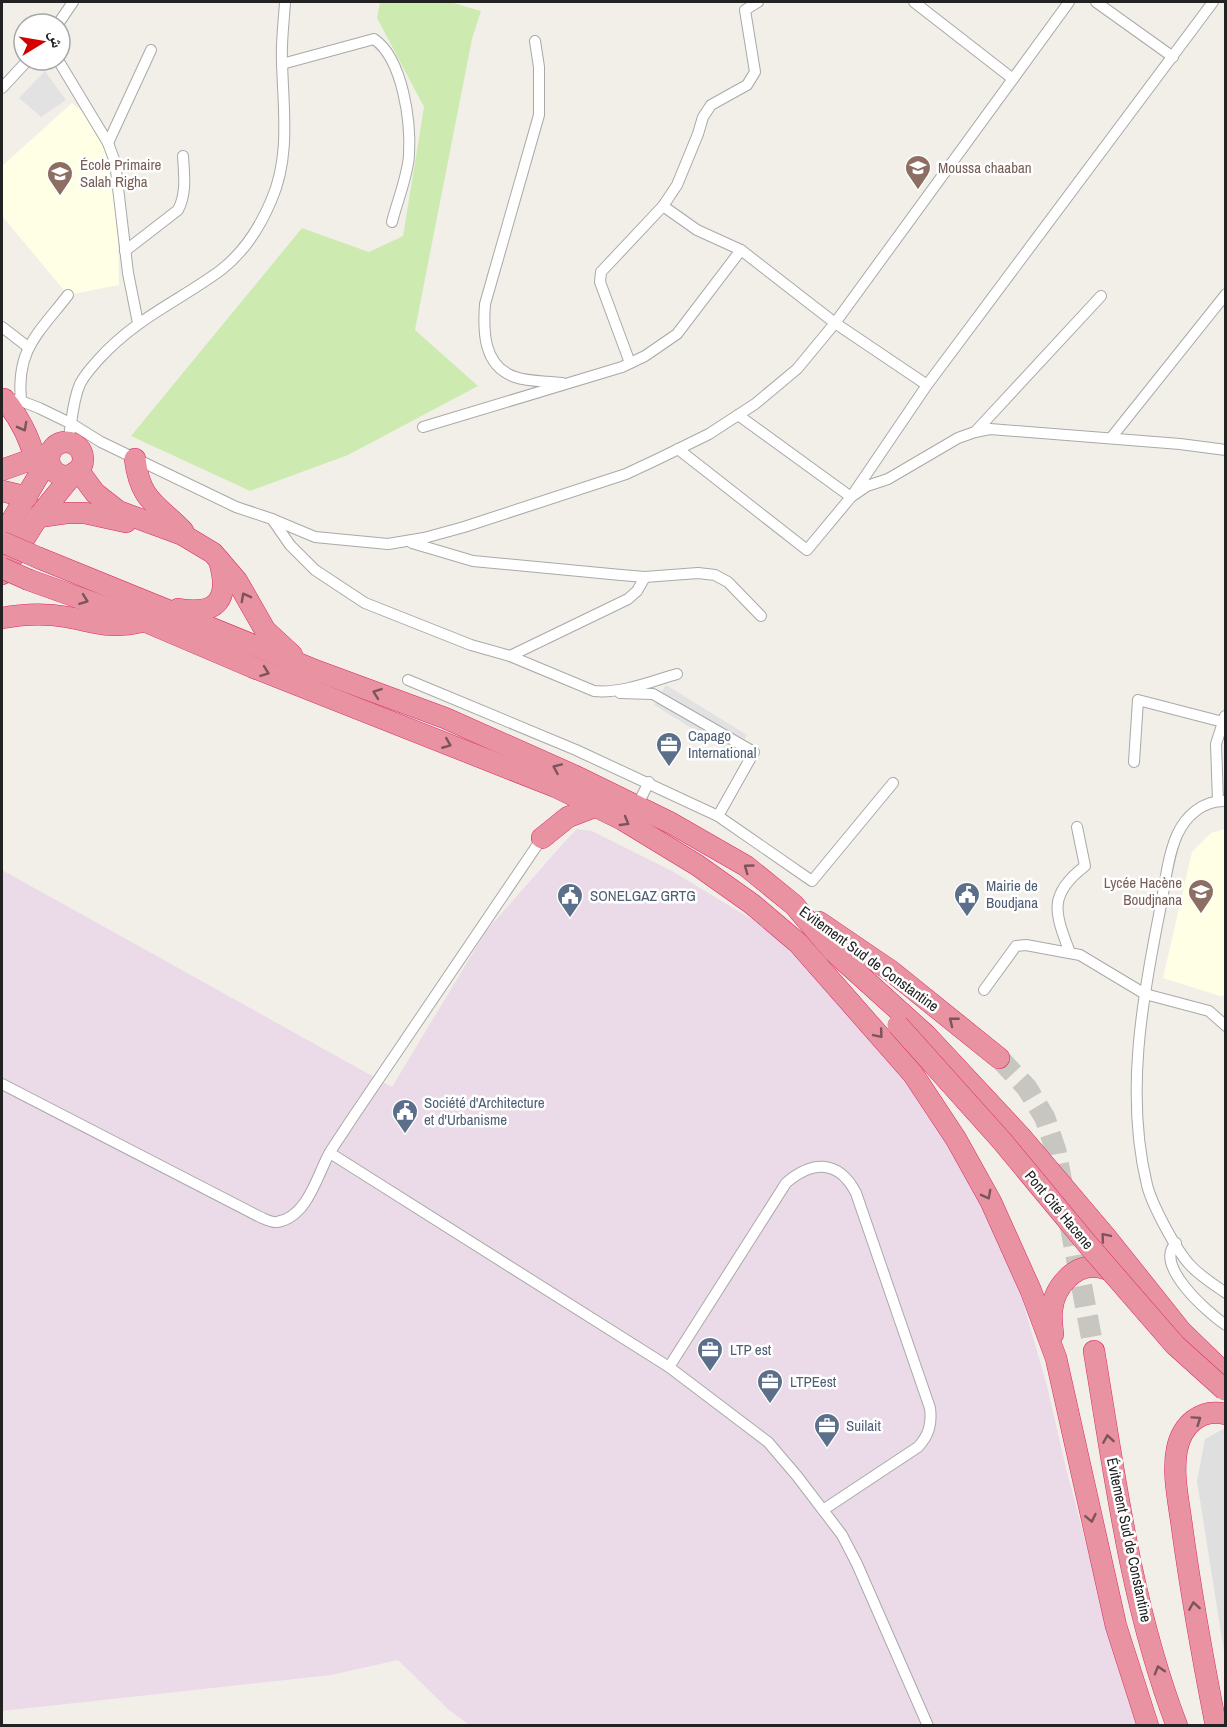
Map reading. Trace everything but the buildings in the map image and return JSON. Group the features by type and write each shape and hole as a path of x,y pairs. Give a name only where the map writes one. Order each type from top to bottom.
{"highway":[{"path":"9,399 23,427 52,468 59,474 76,472"},
{"path":"2,537 27,497 45,457 70,433 82,453 82,462 38,517 2,574"},
{"path":"2,470 45,457"},
{"path":"135,459 146,495 153,505 179,526 189,538"},
{"path":"76,472 106,503 118,511 189,538 205,547 237,581 265,630 285,650 312,669"},
{"path":"2,491 27,497"},
{"path":"38,517 75,512 130,523 144,522"},
{"path":"2,542 39,558 252,667 556,787 597,806 697,865 752,904 798,943 902,1022"},
{"path":"2,618 50,614 109,626 150,614 199,612 214,605 223,591 224,582 219,560"},
{"path":"2,568 29,580 150,614 312,669 445,718 671,823 746,866 794,905 833,951 902,1022"},
{"path":"542,838 555,810 556,787"},
{"path":"542,838 568,818 597,806"},
{"name":"Evitement Sud de Constantine","path":"794,905 891,971 999,1058"},
{"path":"798,943 913,1074 956,1139 991,1202 1031,1291 1056,1358"},
{"name":"Pont Cité Hacene","path":"902,1022 926,1035 1022,1138 1181,1331 1226,1375"},
{"name":"Pont Cité Hacene","path":"902,1022 1175,1345 1225,1391"},
{"path":"1056,1358 1052,1308 1058,1290 1069,1276 1085,1268 1098,1267 1142,1282"},
{"name":"Évitement Sud de Constantine","path":"1094,1351 1121,1515 1135,1582 1152,1649 1177,1725"},
{"name":"Évitement Sud de Constantine","path":"1056,1358 1116,1626 1148,1725"},
{"path":"1216,1725 1186,1556 1178,1493 1177,1451 1181,1437 1190,1423 1199,1415 1213,1412 1226,1414"}],"street":[{"path":"70,433 76,399 87,372 109,348 138,323 222,269 241,250 259,226 273,198 282,165 286,128 282,64 285,2"},
{"path":"630,363 600,282 601,272 663,206 677,185 703,117 711,105 747,85 755,72 745,10 758,2"},
{"path":"914,2 1013,79"},
{"path":"68,295 28,347 9,399 39,408 70,433 101,442 236,507 315,537 388,544 409,542 464,527 626,474 709,434 755,404 797,369 835,323 1069,2"},
{"path":"1096,2 1173,57"},
{"path":"678,449 807,550 851,497 927,386 1213,2"},
{"path":"282,64 374,39 382,45 396,70 408,115 409,157 392,222"},
{"path":"535,41 539,67 540,115 484,304 483,332 488,351 497,366 514,376 566,384"},
{"path":"108,143 152,50"},
{"path":"2,88 17,72"},
{"path":"65,72 108,143 115,162 128,273 138,323"},
{"path":"126,250 178,210 183,201 183,156"},
{"path":"663,206 697,230 748,254 835,323 927,386"},
{"path":"423,426 630,363 677,334 741,250"},
{"path":"1111,438 1226,294"},
{"path":"975,432 1101,296"},
{"path":"2,327 28,347"},
{"path":"738,415 851,497"},
{"path":"851,497 867,486 888,479 958,438 990,429 1226,450"},
{"path":"272,519 290,545 315,570 365,603 471,645 510,656 594,691 653,694 754,752 718,816"},
{"path":"409,542 473,561 645,577 698,573 715,575 728,582 760,616"},
{"path":"510,656 628,599 637,591 645,577"},
{"path":"604,692 677,674"},
{"path":"408,680 649,782 718,816 812,881 893,783"},
{"path":"1134,762 1138,700 1224,719 1216,744 1222,801"},
{"path":"637,806 649,782"},
{"path":"1222,801 1226,786"},
{"path":"1222,801 1209,801 1195,811 1177,835 1167,874 1144,994 1137,1083 1142,1161 1148,1188 1176,1243 1189,1263 1203,1277 1226,1293"},
{"path":"1070,953 1056,909 1068,879 1085,866 1077,827"},
{"path":"2,1084 260,1217 275,1223 285,1220 297,1212 308,1197 330,1152 542,838"},
{"path":"984,990 1016,946 1026,945 1070,953 1094,962 1144,994 1209,1011 1226,1026"},
{"path":"330,1152 669,1367 768,1443 842,1535 928,1725"},
{"path":"669,1367 786,1183 799,1172 812,1167 828,1167 840,1172 849,1180 856,1193 926,1396 931,1420 926,1439 918,1447 824,1510"},
{"path":"1176,1243 1170,1248 1169,1257 1174,1271 1191,1294 1226,1325"}],"shaded area":[{"path":"46,72 66,100 41,117 19,98"},
{"name":"École Primaire Salah Righa","path":"72,103 96,123 117,179 119,285 68,295 2,216 2,166"},
{"path":"666,685 747,735 735,755 654,705"},
{"path":"577,829 592,831 672,871 763,926 826,982 901,1075 949,1146 987,1214 1023,1302 1047,1386 1066,1468 1126,1694 1137,1725 469,1725 448,1709 398,1660 331,1675 2,1711 2,870 392,1087 486,931"},
{"name":"Lycée Hacène Boudjnana","path":"1225,829 1226,995 1220,996 1163,978 1192,852 1211,833"},
{"path":"1225,1428 1225,1658 1197,1481 1205,1439"}],"green space":[{"path":"380,2 450,2 481,11 472,39 415,330 478,386 348,455 250,491 131,436 302,228 369,252 403,236 424,107 377,18"}],"tunnel":[{"path":"999,1058 1027,1088 1045,1118 1056,1151 1094,1351"}],"place":[{"name":"Moussa chaaban","path":"918,191"},
{"name":"École Primaire Salah Righa","path":"60,197"},
{"name":"Capago International","path":"669,768"},
{"name":"Lycée Hacène Boudjnana","path":"1201,915"},
{"name":"Mairie de Boudjana","path":"967,918"},
{"name":"SONELGAZ GRTG","path":"570,919"},
{"name":"Société d'Architecture et d'Urbanisme","path":"405,1135"},
{"name":"LTP est","path":"710,1373"},
{"name":"LTPEest","path":"770,1405"},
{"name":"Suilait","path":"827,1449"}]}
